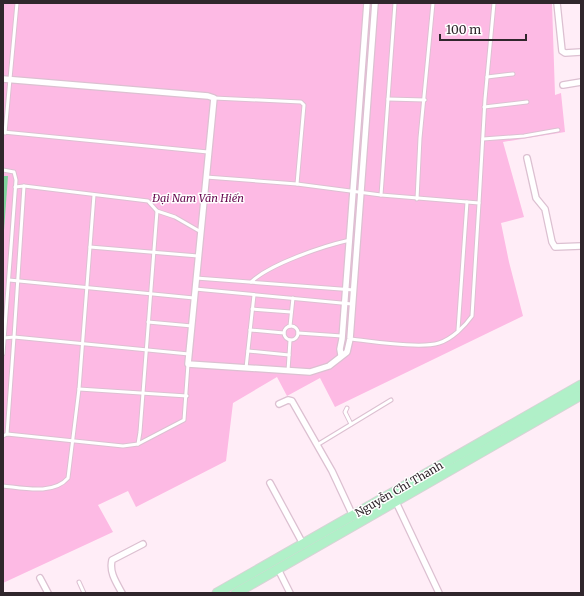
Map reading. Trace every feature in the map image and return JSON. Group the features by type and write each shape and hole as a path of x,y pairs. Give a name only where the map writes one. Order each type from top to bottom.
{"main road":[{"name":"Nguyễn Chí Thanh","path":"223,592 303,544 396,502 570,396 581,385"},
{"name":"Nguyễn Chí Thanh","path":"236,593 278,569 355,520 570,396 581,395"}],"street":[{"path":"3,79 150,90 208,96 214,98 188,364 310,372 329,366 341,355 347,352 350,339 354,290 357,192 367,3"},
{"path":"341,355 340,349 345,291 357,192 375,3"},
{"path":"557,3 562,51 565,53 581,52"},
{"path":"563,85 581,82"},
{"path":"527,158 536,198 545,209 552,242 555,247 581,246"},
{"path":"279,404 288,400 292,401 332,471 355,520"},
{"path":"270,483 303,544"},
{"path":"396,502 439,593"},
{"path":"122,593 112,574 110,566 112,560 119,554 143,544"},
{"path":"278,569 290,593"},
{"path":"40,578 48,593"}],"lane":[{"path":"17,3 4,132 208,152"},
{"path":"381,195 394,3"},
{"path":"417,198 420,138 425,100 433,3"},
{"path":"350,339 428,346 441,343 465,325 472,316 484,106 494,3"},
{"path":"487,77 513,74"},
{"path":"214,98 301,102 304,105 297,184"},
{"path":"388,99 425,100"},
{"path":"484,106 527,102"},
{"path":"483,139 524,136 558,130"},
{"path":"3,170 14,172 16,187 3,354"},
{"path":"206,177 297,184 381,195 478,203"},
{"path":"16,187 24,186 148,201 157,211 175,217 201,232"},
{"path":"7,434 24,186"},
{"path":"3,486 43,489 63,484 68,478 74,441 79,389 94,195"},
{"path":"458,330 467,202"},
{"path":"138,444 157,211"},
{"path":"251,282 272,268 328,245 350,240"},
{"path":"90,247 154,251 198,256"},
{"path":"196,278 345,291 354,290"},
{"path":"9,280 194,298"},
{"path":"195,289 353,304"},
{"path":"246,368 254,295"},
{"path":"290,326 297,328 298,333 294,340 285,338 284,333 286,328 290,326 293,298"},
{"path":"252,309 291,312"},
{"path":"148,322 192,326"},
{"path":"250,330 284,333"},
{"path":"298,333 342,336"},
{"path":"4,338 14,337 189,354"},
{"path":"288,371 290,340"},
{"path":"248,351 289,355"},
{"path":"3,436 7,434 123,446 138,444 184,420 187,396 188,364"},
{"path":"79,389 187,396"},
{"path":"317,446 391,400"},
{"path":"347,408 345,412 351,424"},
{"path":"79,582 84,593"}],"green space":[{"name":"Đại Nam Văn Hiến","path":"3,3 552,3 555,95 561,93 565,132 503,142 524,217 501,223 523,316 335,407 320,378 287,396 277,377 233,403 226,461 136,507 128,491 98,505 113,532 3,583"}],"shaded area":[{"path":"3,176 8,176 3,244"}]}
